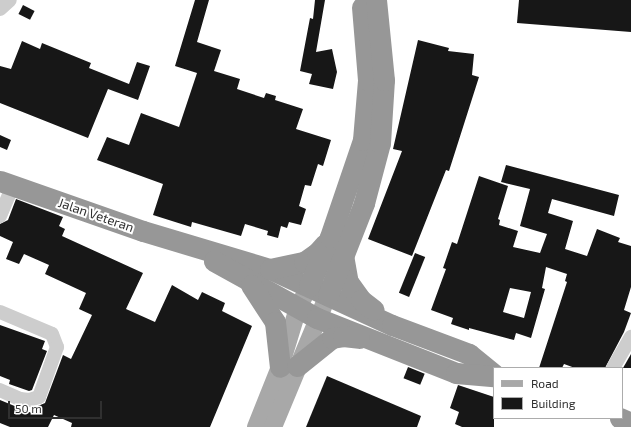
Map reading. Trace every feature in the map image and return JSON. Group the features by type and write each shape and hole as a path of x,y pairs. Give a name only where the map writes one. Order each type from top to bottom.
{"highway":[{"path":"308,286 330,237 363,140 368,80 361,0"},
{"path":"328,295 364,203 380,143 384,80 376,0"},
{"name":"Jalan Veteran","path":"7,183 192,246 270,269 392,325 469,354 493,374"},
{"path":"270,269 304,262 317,253 330,237"},
{"name":"Jalan Veteran","path":"192,246 245,278 317,318 456,373 493,375"},
{"path":"343,254 346,274 353,291 392,325"},
{"path":"245,278 270,311 275,322 288,366 332,338 343,336 370,339"}],"main road":[{"path":"273,427 288,366 298,308 308,286"},
{"path":"256,427 288,366 317,318 328,295"}],"street":[{"path":"0,9 10,0"},
{"path":"0,216 7,183"},
{"path":"0,312 52,334 57,347 39,397 29,400 20,399 0,390"},
{"path":"613,367 631,337"}],"building":[{"path":"195,0 209,0 197,42 221,50 214,71 240,79 237,89 264,98 266,93 276,96 275,100 303,109 296,129 331,140 323,166 318,164 311,186 305,185 299,206 306,209 301,225 289,222 287,228 281,226 278,238 267,235 268,231 245,224 241,236 192,222 191,227 153,215 163,184 97,160 107,137 129,145 141,113 179,127 197,73 175,66"},
{"path":"315,0 325,0 316,52 332,49 337,72 333,89 309,84 312,74 300,71 310,18 313,19"},
{"path":"519,0 631,0 631,32 517,23"},
{"path":"23,5 35,11 30,20 18,14"},
{"path":"418,40 449,48 448,51 474,54 472,75 479,77 449,171 446,170 412,256 368,239 402,151 393,149"},
{"path":"22,41 40,49 42,43 91,63 89,68 129,84 137,62 150,66 138,100 108,89 88,138 0,103 0,66 11,69"},
{"path":"0,135 11,140 7,150 0,147"},
{"path":"506,165 619,195 614,216 552,199 548,213 573,221 565,249 587,256 597,229 620,238 618,242 631,246 631,287 624,310 631,313 624,332 606,367 572,367 564,364 562,367 539,367 567,282 565,281 567,274 546,267 542,288 545,289 531,338 516,333 514,340 469,328 469,330 451,324 453,318 431,310 446,269 443,268 452,242 457,244 479,176 508,186 498,219 500,220 499,225 518,231 513,247 540,253 547,234 520,226 530,189 501,182","holes":["510,288 531,292 524,318 503,312"]},
{"path":"16,199 63,217 59,226 65,229 62,236 143,273 126,309 155,322 172,285 198,300 202,292 225,303 222,311 252,326 210,427 71,427 72,423 54,415 48,427 10,427 0,423 0,400 34,414 38,406 45,403 63,355 71,359 92,315 79,309 86,293 45,274 49,265 24,254 19,264 6,259 13,242 0,236 0,224 8,220"},
{"path":"415,253 425,257 409,297 399,293"},
{"path":"0,325 45,341 42,349 47,351 32,390 29,391 9,384 10,380 0,376"},
{"path":"631,354 631,368 623,368"},
{"path":"408,367 425,374 420,385 404,378"},
{"path":"327,376 421,416 417,427 306,427"},
{"path":"458,385 493,397 494,427 462,427 455,424 459,412 450,408"}]}
